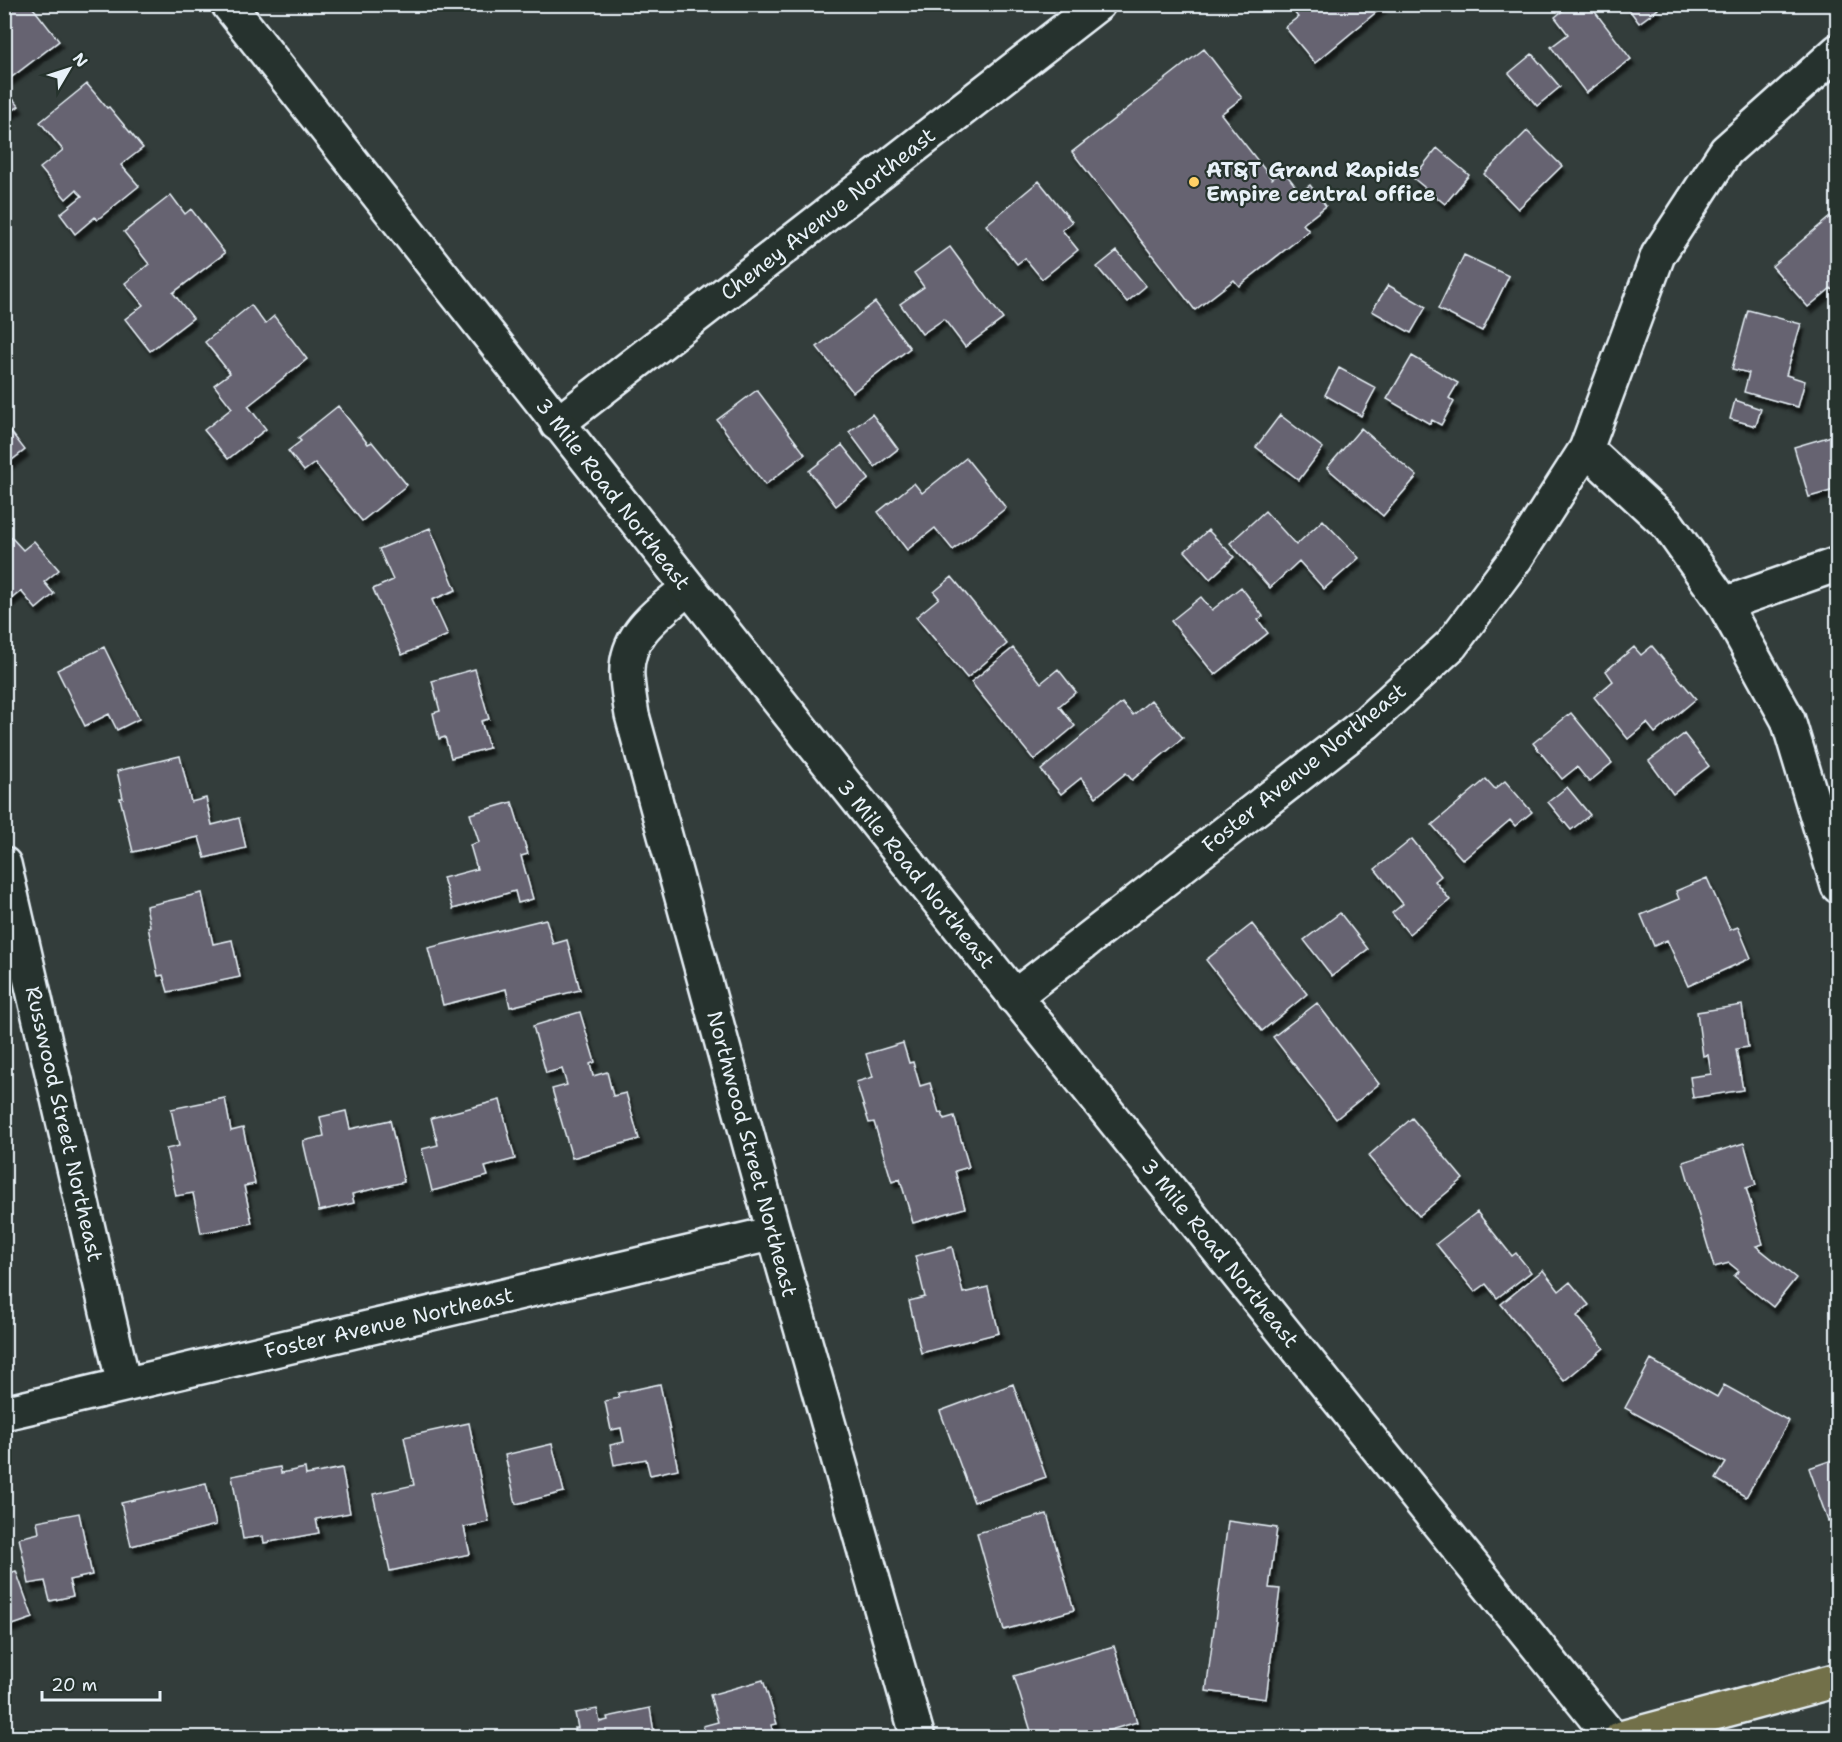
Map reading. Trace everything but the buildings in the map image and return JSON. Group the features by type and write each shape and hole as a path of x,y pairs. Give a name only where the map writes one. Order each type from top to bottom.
{"main road":[{"path":"1621,1737 1838,1680"}],"street":[{"name":"3 Mile Road Northeast","path":"228,4 557,424 1014,997 1612,1737"},
{"name":"Cheney Avenue Northeast","path":"557,424 1098,4"},
{"name":"Foster Avenue Northeast","path":"1014,997 1366,723 1451,645 1516,558 1586,449 1658,255 1726,151 1838,51"},
{"path":"1586,449 1668,525 1724,604 1788,720 1838,886"},
{"path":"1724,604 1838,564"},
{"name":"Northwood Street Northeast","path":"688,588 644,625 632,644 627,675 632,715 774,1233 918,1737"},
{"name":"Russwood Street Northeast","path":"4,864 124,1385"},
{"name":"Foster Avenue Northeast","path":"4,1413 774,1233"}],"place":[{"name":"AT&T Grand Rapids Empire central office","path":"1194,182"}]}
